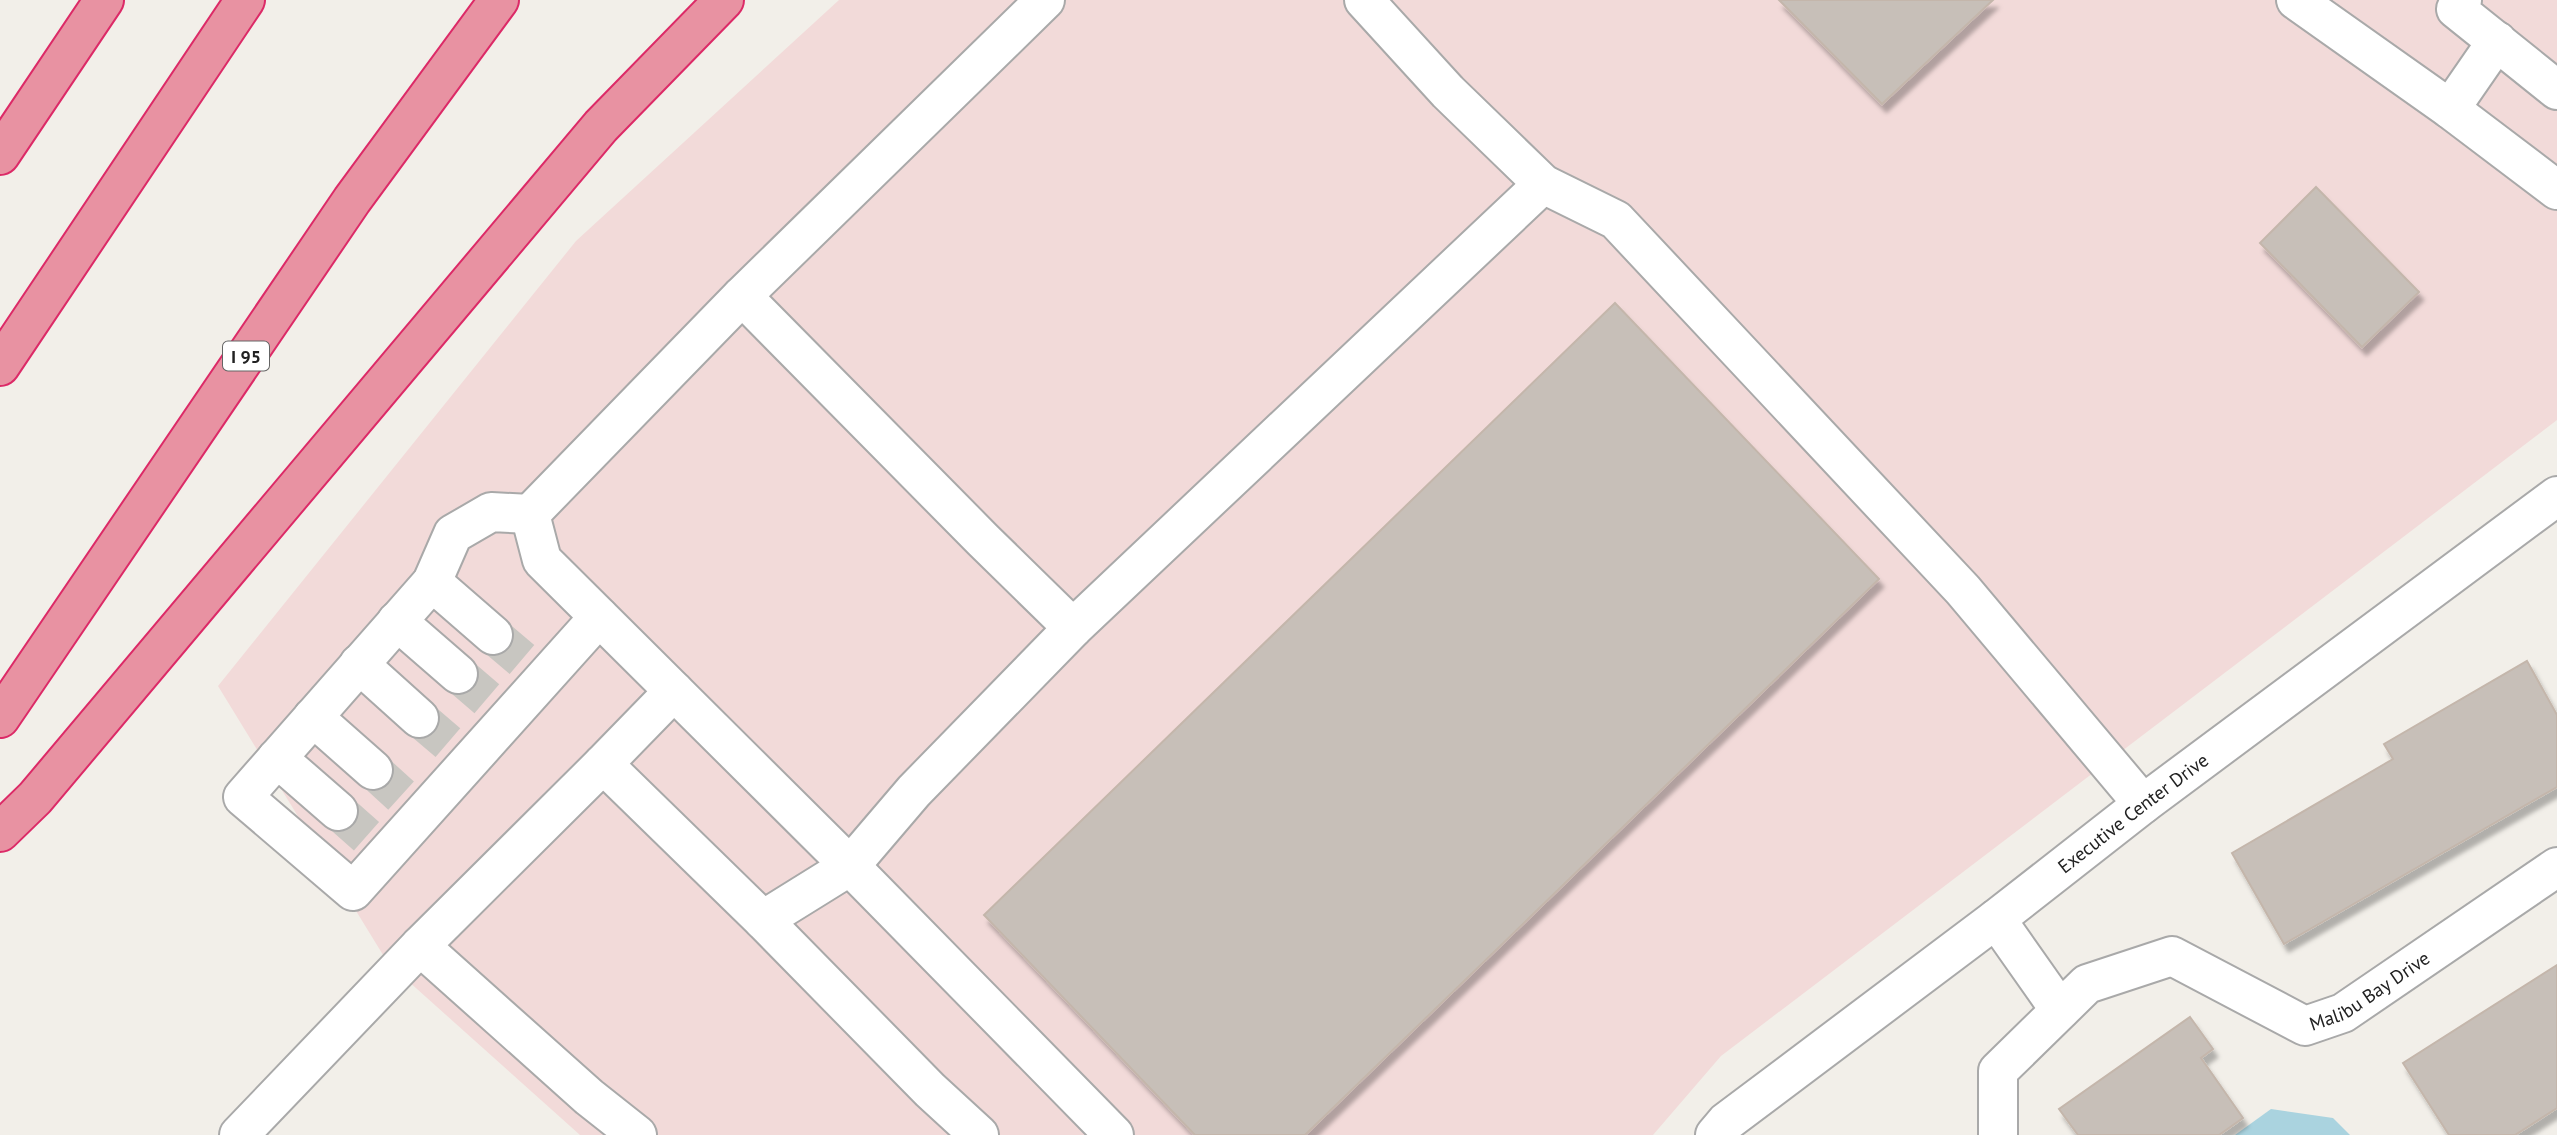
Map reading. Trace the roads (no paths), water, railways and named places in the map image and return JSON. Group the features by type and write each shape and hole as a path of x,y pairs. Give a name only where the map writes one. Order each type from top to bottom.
{"highway":[{"path":"0,155 104,0"},
{"path":"0,366 245,0"},
{"name":"I 95","path":"0,718 352,200 499,0"},
{"path":"0,832 35,798 601,126 724,0"}],"street":[{"path":"599,617 535,671 380,847 353,891 243,797 432,582 453,534 491,512 530,514 742,296 1045,0"},
{"path":"2296,0 2450,109 2557,190"},
{"path":"2462,0 2456,9 2557,90"},
{"path":"1374,3 1448,92 1543,184 1616,220 1963,590 2143,804"},
{"path":"2450,109 2497,41"},
{"path":"763,920 850,866 914,792 1073,628 1543,184"},
{"path":"742,296 982,540 1073,628"},
{"name":"Executive Center Drive","path":"1715,1135 1726,1122 1996,919 2143,804 2557,496"},
{"path":"530,514 542,560 850,866 1114,1135"},
{"path":"432,582 493,635"},
{"path":"397,621 458,674"},
{"path":"359,664 419,718"},
{"path":"239,1135 420,946 674,691"},
{"path":"313,717 373,771"},
{"path":"277,758 338,811"},
{"path":"603,764 763,920 930,1090 979,1135"},
{"name":"Malibu Bay Drive","path":"1998,1135 1998,1071 2087,984 2172,956 2305,1026 2343,1013 2557,867"},
{"path":"1996,919 2060,1010"},
{"path":"420,946 589,1097 637,1135"}],"water":[{"path":"2271,1109 2333,1118 2350,1135 2235,1135"}],"tunnel":[{"path":"493,635 526,663"},
{"path":"458,674 493,704"},
{"path":"419,718 453,747"},
{"path":"373,770 407,801"},
{"path":"338,811 372,841"}]}
